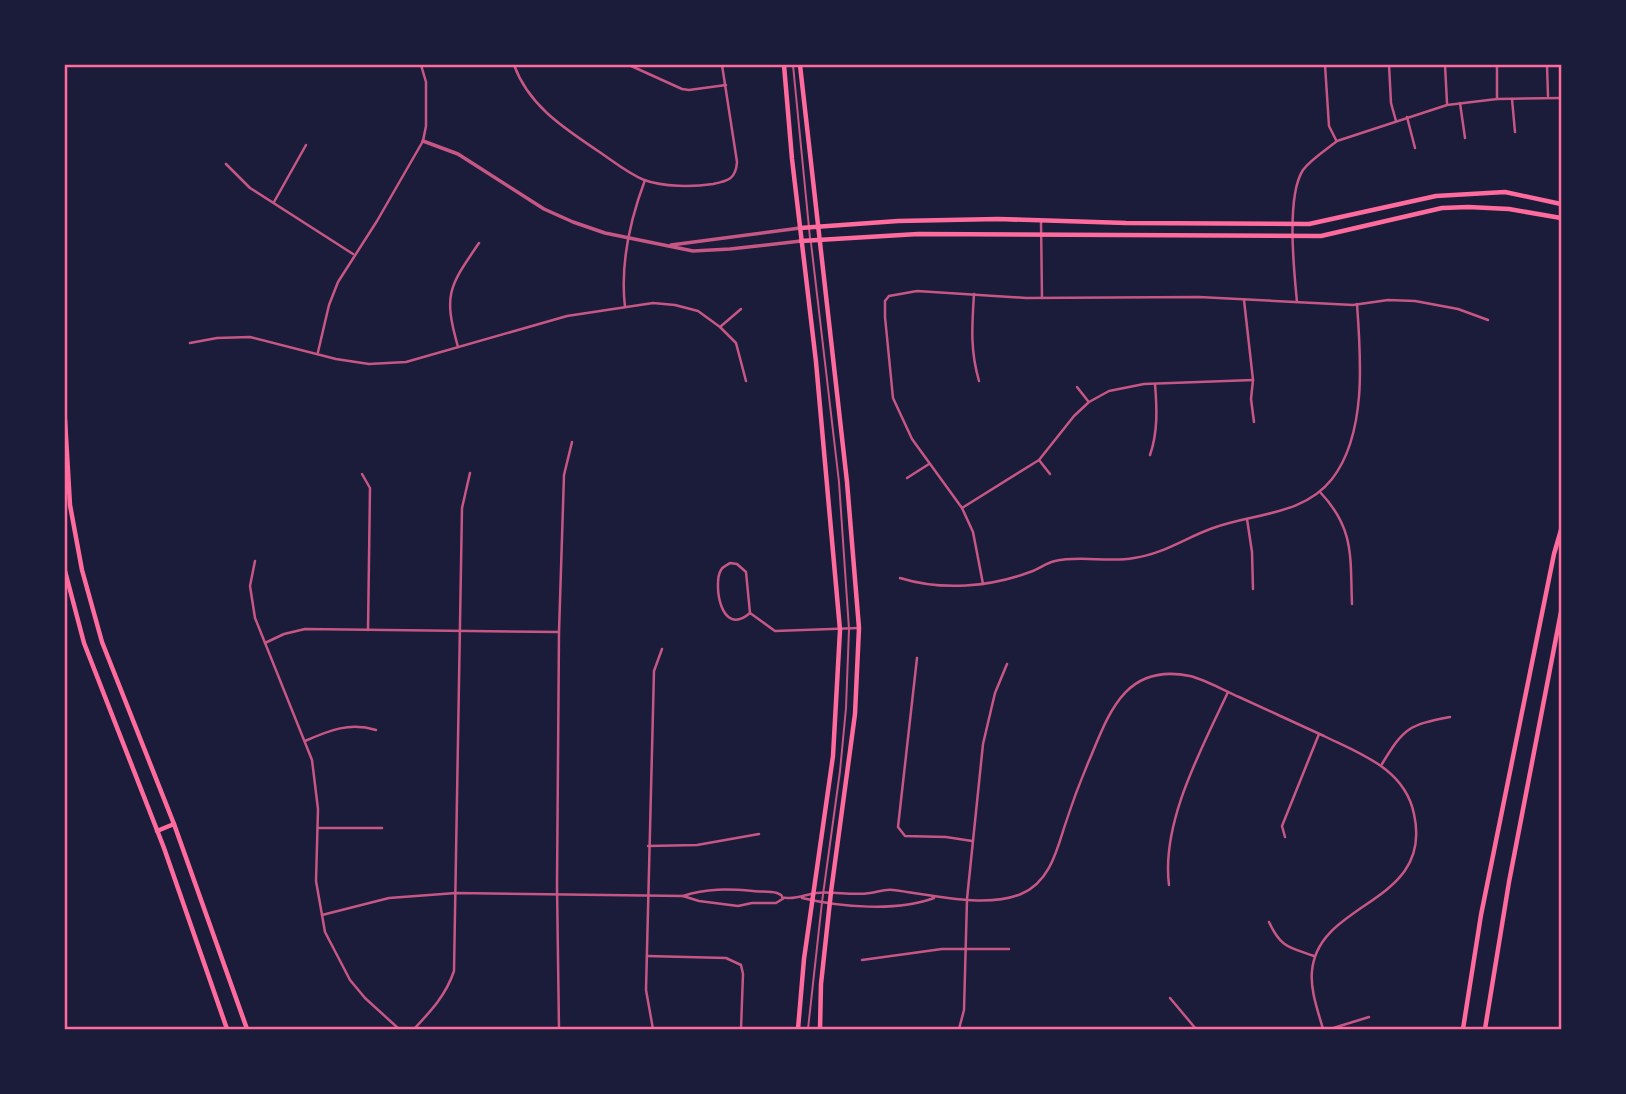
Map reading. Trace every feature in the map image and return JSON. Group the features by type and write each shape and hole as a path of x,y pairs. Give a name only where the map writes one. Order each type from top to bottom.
{"main road":[{"path":"784,65 816,362 840,630 833,756 798,1029"},
{"path":"800,65 847,482 859,628 855,713 848,771 827,892 830,903 821,985 820,1029"},
{"path":"800,228 929,220 1293,225 1309,224 1436,195 1505,192 1561,204"},
{"path":"801,241 918,234 1321,236 1442,208 1509,209 1561,218"},
{"path":"65,420 70,505 82,570 102,642 174,824 247,1029"},
{"path":"1462,1029 1483,903 1561,530"},
{"path":"65,571 84,643 157,831 227,1029"},
{"path":"1485,1029 1509,882 1561,612"},
{"path":"157,831 174,824"}],"street":[{"path":"318,354 329,305 338,282 423,141 426,126 426,82 421,65"},
{"path":"514,65 529,94 543,111 612,161 645,180 668,185 709,184 730,180 736,173 737,162 722,65"},
{"path":"629,65 682,89 726,85"},
{"path":"1325,65 1329,126 1337,141"},
{"path":"1389,65 1391,103 1396,121"},
{"path":"1445,65 1447,105"},
{"path":"1497,65 1497,99"},
{"path":"1548,65 1548,97"},
{"path":"1297,302 1293,225 1301,173 1337,141 1447,105 1497,99 1561,98"},
{"path":"1512,99 1515,132"},
{"path":"1460,103 1465,138"},
{"path":"1407,117 1415,148"},
{"path":"423,141 458,154 553,213 605,233 682,250 801,241"},
{"path":"274,202 306,145"},
{"path":"226,163 250,188 354,254"},
{"path":"625,307 623,266 636,204 645,180"},
{"path":"1041,221 1042,298"},
{"path":"669,245 800,228"},
{"path":"458,347 449,311 449,298 454,280 479,243"},
{"path":"983,584 973,531 962,508 912,439 893,398 885,317 885,302 889,296 917,291 1042,298 1199,297 1357,304 1388,300 1415,301 1458,309 1488,320"},
{"path":"974,294 972,359 979,381"},
{"path":"1244,300 1253,380 1251,399 1254,422"},
{"path":"190,343 217,338 250,337 336,359 386,364 405,362 552,320 653,303 675,305 698,312 720,327 736,343 746,381"},
{"path":"901,578 931,585 983,584 1030,572 1055,561 1130,559 1155,555 1196,534 1286,511 1320,492 1334,477 1345,459 1357,412 1361,359 1357,304"},
{"path":"720,327 741,309"},
{"path":"962,508 1039,460 1062,430 1089,402 1109,391 1144,384 1253,380"},
{"path":"1150,455 1155,441 1157,410 1154,384"},
{"path":"1077,387 1089,402"},
{"path":"559,1029 559,632 564,479 572,442"},
{"path":"1039,460 1050,474"},
{"path":"907,478 929,464"},
{"path":"414,1029 448,989 454,971 462,508 470,472"},
{"path":"362,474 370,488 368,630"},
{"path":"1320,492 1336,510 1347,531 1352,604"},
{"path":"1247,519 1252,552 1253,589"},
{"path":"255,561 250,586 251,604 312,760 317,787 316,881 325,932 350,979 365,998 399,1029"},
{"path":"750,613 744,619 736,620 723,611 719,575 725,565 737,564 746,572 750,613 775,631 859,628"},
{"path":"265,643 284,634 305,629 559,632"},
{"path":"653,1029 646,990 648,846 654,671 662,649"},
{"path":"917,658 898,827 905,836 973,841"},
{"path":"959,1029 964,1010 967,899 985,733 998,684 1007,664"},
{"path":"322,915 389,898 456,893 683,896 738,906 776,903 784,898 814,893 870,893 879,890 920,893 935,898 1004,899 1035,885 1047,872 1054,859 1078,784 1114,703 1127,690 1148,679 1172,674 1196,678 1381,764 1404,789 1413,810 1416,828 1411,856 1396,882 1333,928 1321,942 1315,956 1312,986 1323,1029"},
{"path":"1169,885 1169,849 1186,782 1228,692"},
{"path":"1381,764 1396,739 1410,727 1450,717"},
{"path":"305,741 341,727 361,725 376,730"},
{"path":"1285,837 1282,826 1319,734"},
{"path":"318,828 382,828"},
{"path":"648,846 697,845 760,834"},
{"path":"683,896 697,891 729,889 776,893 784,898"},
{"path":"799,897 830,903 902,906 935,898"},
{"path":"1269,922 1277,939 1288,947 1315,956"},
{"path":"862,960 942,949 1009,949"},
{"path":"647,956 726,958 741,965 741,1029"},
{"path":"1170,998 1196,1029"},
{"path":"1330,1029 1369,1017"}],"lane":[{"path":"793,65 839,482 849,629 846,708 827,892 822,902 808,1029"}]}
